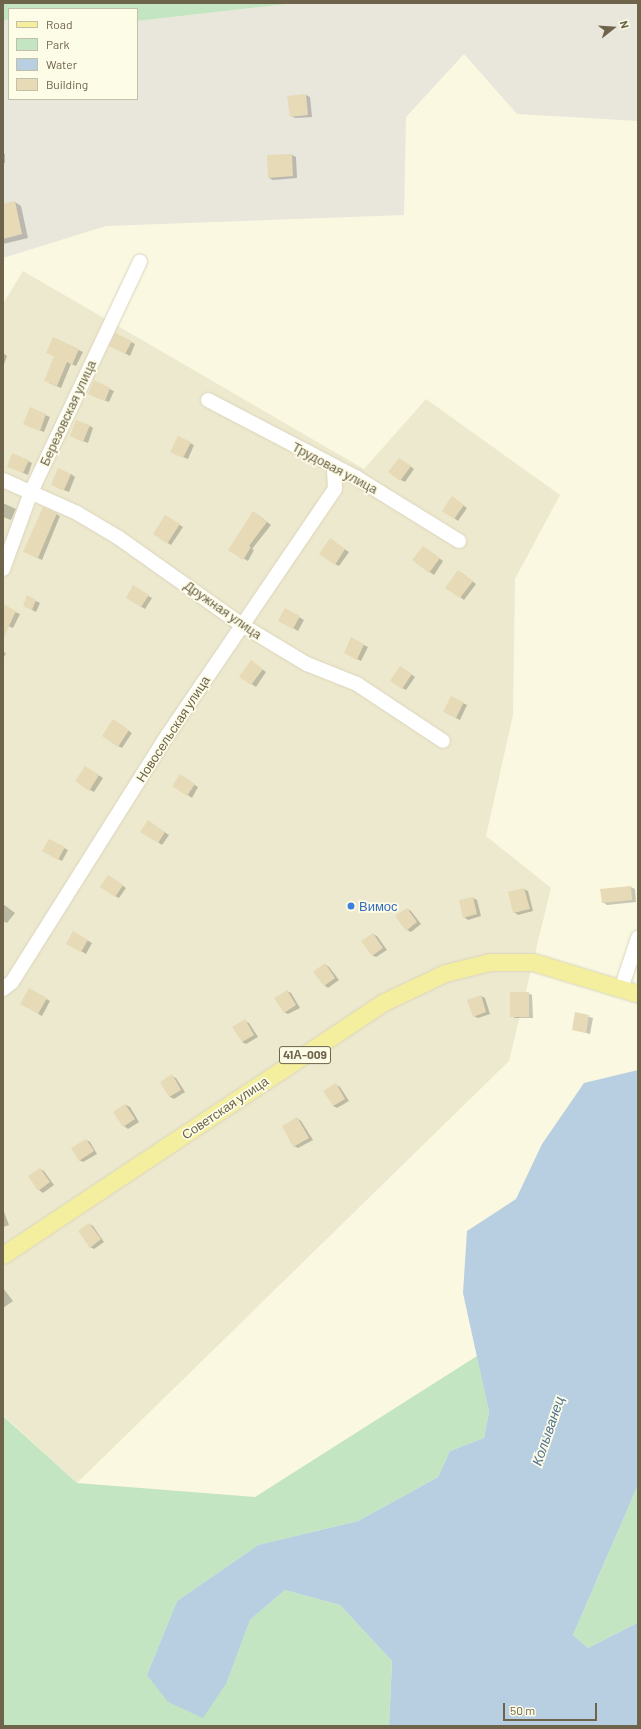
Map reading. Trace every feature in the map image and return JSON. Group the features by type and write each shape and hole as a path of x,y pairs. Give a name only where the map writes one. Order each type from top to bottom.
{"main road":[{"name":"Советская улица","path":"3,1255 384,1002 445,973 490,962 532,962 638,994"}],"street":[{"name":"Березовская улица","path":"3,569 31,492 140,261"},
{"name":"Трудовая улица","path":"208,400 334,467 358,478 459,541"},
{"name":"Новосельская улица","path":"3,989 12,982 167,736 335,489 334,467"},
{"name":"Дружная улица","path":"3,480 77,513 119,538 242,625 307,664 357,684 442,742"},
{"path":"621,989 638,938"}],"shaded area":[{"path":"296,3 638,3 638,121 517,114 464,54 406,117 404,215 106,226 3,258 3,21 8,19 8,100 138,100 138,21"},
{"path":"23,271 364,469 426,399 560,495 515,579 513,715 486,836 551,888 509,1061 77,1483 3,1415 3,304"}],"green space":[{"path":"3,3 296,3 138,21 138,8 8,8 8,19 3,21"},
{"path":"477,1356 489,1412 484,1438 450,1451 438,1477 358,1521 258,1545 177,1601 147,1675 227,1682 250,1620 285,1590 340,1605 392,1661 389,1726 3,1726 3,1416 77,1483 255,1497"},
{"path":"638,1485 637,1623 588,1648 573,1635"}],"water":[{"name":"Колыванец","path":"638,1070 638,1485 573,1635 588,1648 637,1623 638,1612 638,1726 389,1726 392,1661 340,1605 285,1590 250,1620 227,1682 203,1718 168,1702 147,1675 177,1601 258,1545 358,1521 438,1477 450,1451 484,1438 489,1412 463,1293 467,1231 516,1199 542,1144 584,1083"}],"building":[{"path":"306,94 308,115 290,117 287,96"},
{"path":"292,154 293,176 268,178 267,155"},
{"path":"15,201 22,234 3,239 3,204"},
{"path":"115,333 132,341 125,354 109,346"},
{"path":"53,337 79,349 72,365 67,362 57,386 44,381 54,356 46,353"},
{"path":"94,380 110,388 105,401 88,394"},
{"path":"30,407 46,414 40,431 23,424"},
{"path":"76,420 90,425 83,442 70,436"},
{"path":"178,436 191,442 183,458 170,452"},
{"path":"12,453 29,460 23,473 7,467"},
{"path":"399,458 411,466 400,481 388,472"},
{"path":"58,468 71,474 64,490 51,485"},
{"path":"452,496 464,505 454,519 442,511"},
{"path":"43,507 57,513 38,558 23,552"},
{"path":"253,511 267,522 249,546 251,547 243,560 228,550"},
{"path":"165,515 180,524 167,544 153,534"},
{"path":"330,538 345,549 335,565 319,554"},
{"path":"423,546 440,558 429,573 412,560"},
{"path":"458,570 473,581 460,598 445,588"},
{"path":"133,585 149,595 141,607 126,598"},
{"path":"27,595 36,600 32,610 23,606"},
{"path":"3,604 16,611 3,639"},
{"path":"285,608 300,616 293,629 278,621"},
{"path":"351,637 364,644 357,660 344,653"},
{"path":"251,660 263,669 251,685 239,677"},
{"path":"400,666 412,674 402,689 390,681"},
{"path":"451,696 464,702 456,718 443,712"},
{"path":"113,719 129,730 118,747 102,736"},
{"path":"85,766 99,775 89,791 75,781"},
{"path":"180,774 195,784 187,796 172,786"},
{"path":"148,820 165,832 158,843 140,832"},
{"path":"49,839 65,847 58,860 42,851"},
{"path":"108,875 123,885 115,897 100,887"},
{"path":"631,886 632,900 602,903 600,889"},
{"path":"524,888 530,909 513,913 508,892"},
{"path":"473,897 477,914 463,918 459,900"},
{"path":"407,908 417,922 406,931 395,916"},
{"path":"73,931 88,940 81,952 66,944"},
{"path":"373,933 383,948 372,956 361,941"},
{"path":"325,963 335,978 324,986 313,972"},
{"path":"29,988 47,998 38,1014 20,1004"},
{"path":"287,990 296,1005 284,1013 274,998"},
{"path":"510,992 529,992 529,1017 510,1017"},
{"path":"481,995 486,1012 473,1017 467,1000"},
{"path":"575,1012 589,1015 586,1033 572,1030"},
{"path":"245,1019 254,1035 242,1042 232,1027"},
{"path":"172,1074 181,1090 169,1097 160,1082"},
{"path":"336,1083 345,1099 333,1106 323,1091"},
{"path":"125,1104 135,1119 123,1127 113,1112"},
{"path":"297,1117 309,1138 293,1147 282,1126"},
{"path":"86,1139 94,1151 79,1161 71,1148"},
{"path":"40,1168 50,1182 38,1191 28,1176"},
{"path":"89,1223 101,1239 90,1248 78,1231"}],"place":[{"name":"Вимос","path":"351,906"}]}
